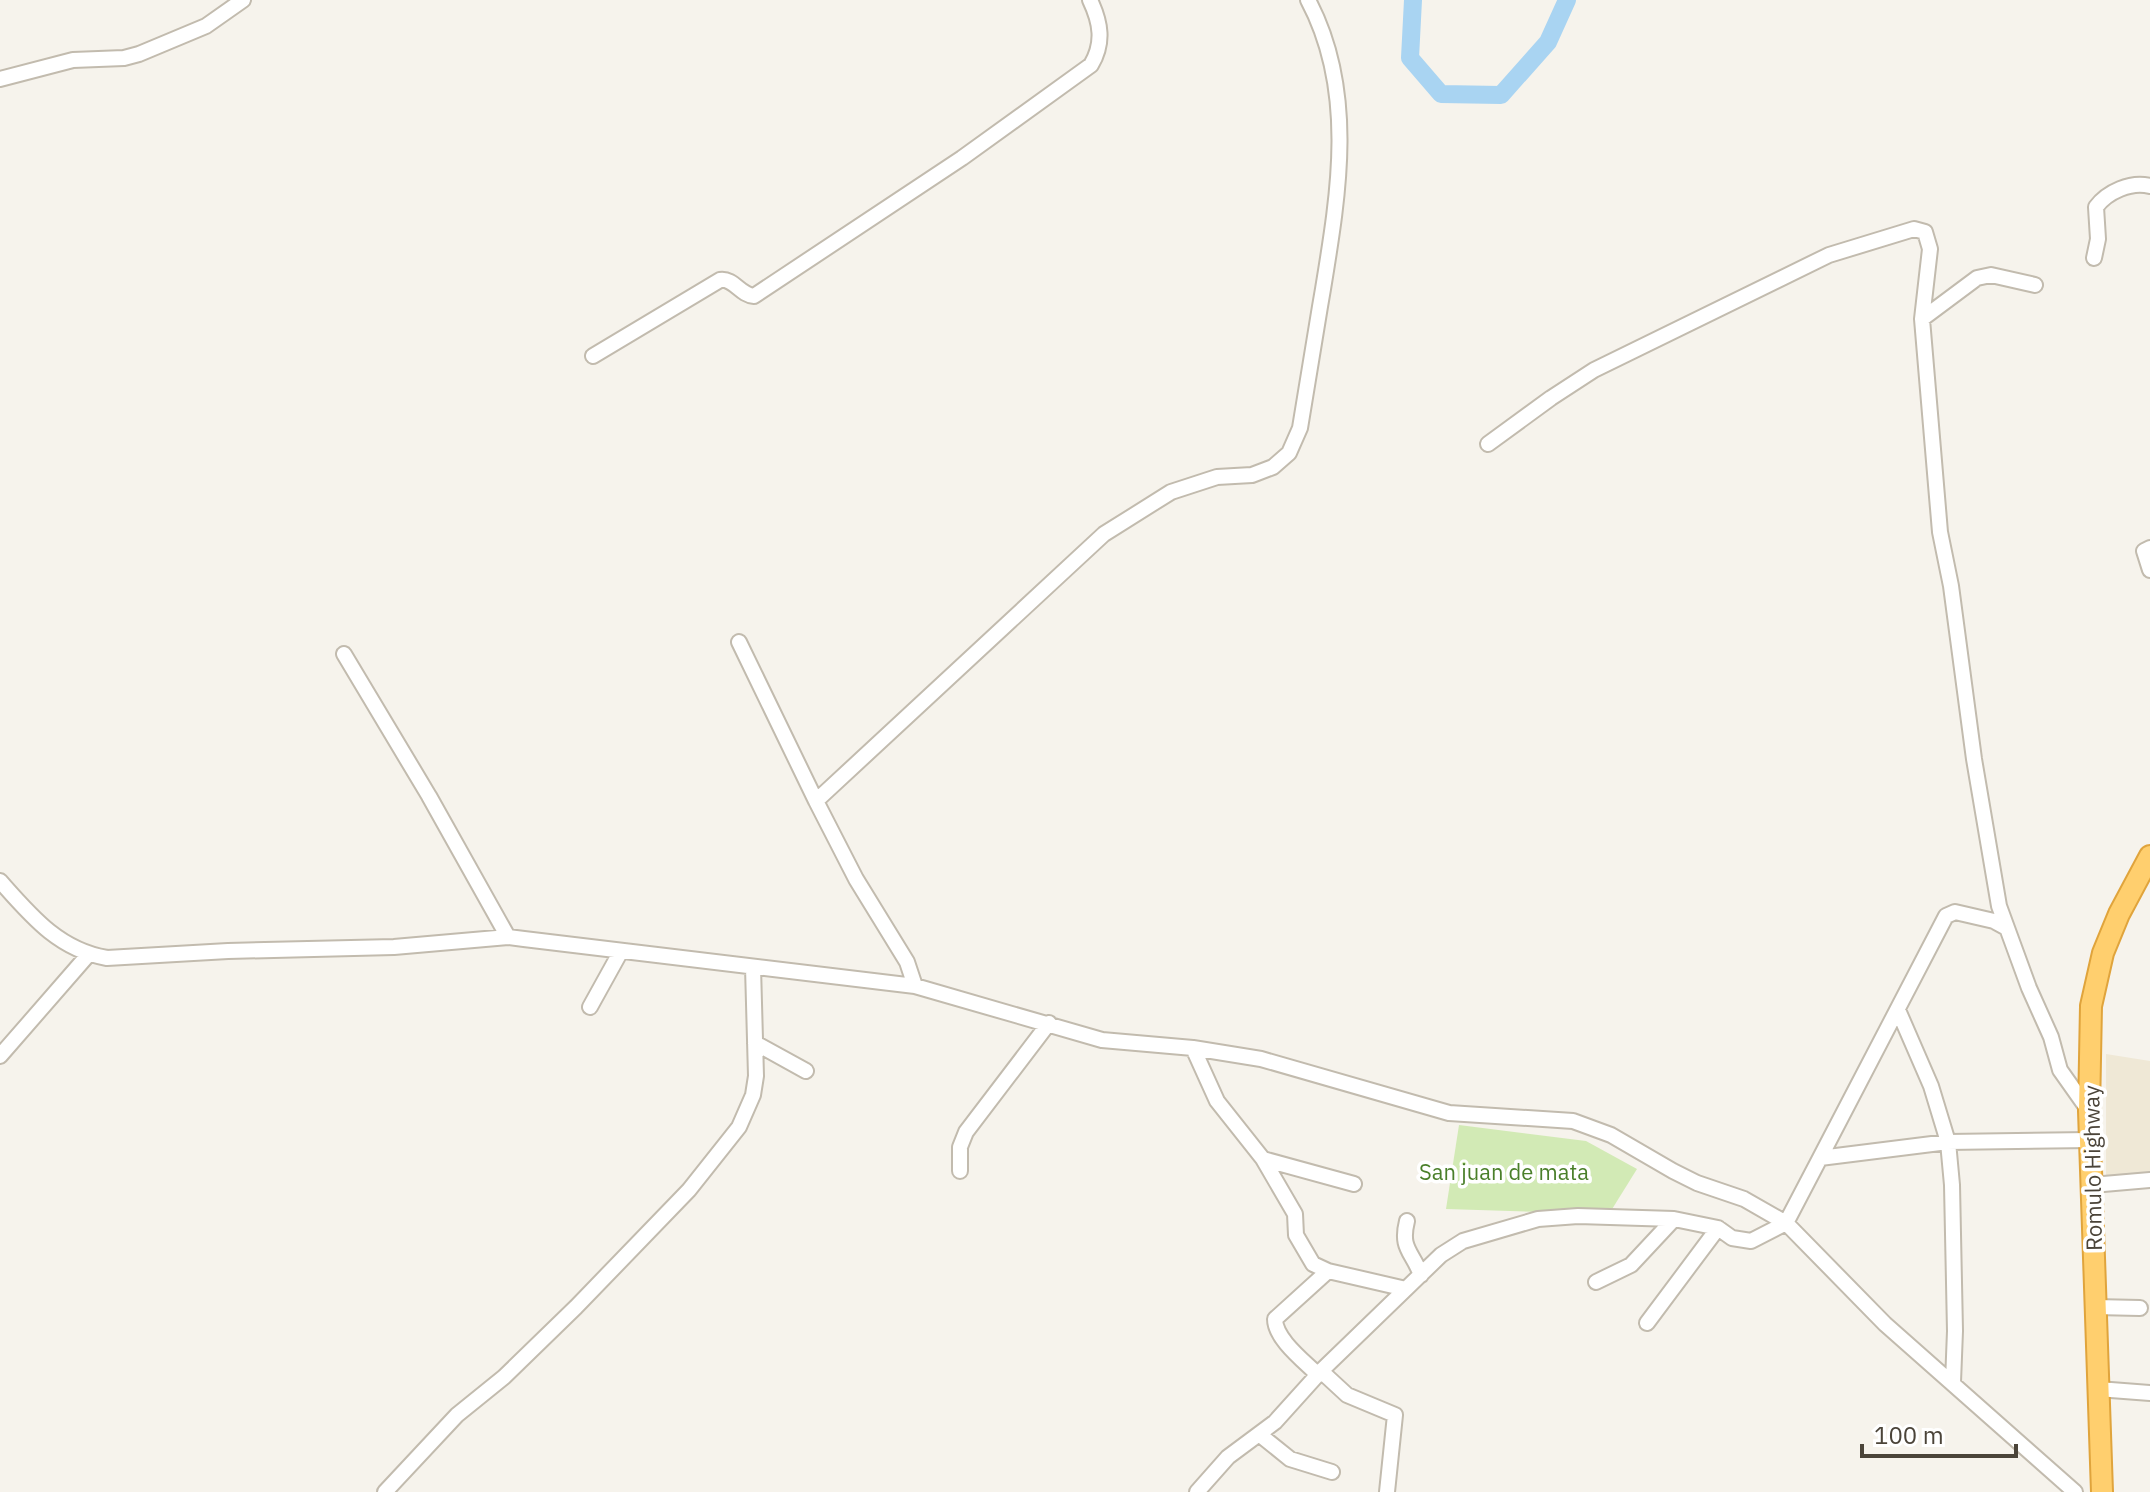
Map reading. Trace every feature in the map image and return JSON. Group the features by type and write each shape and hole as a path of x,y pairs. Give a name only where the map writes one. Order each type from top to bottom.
{"highway":[{"name":"Romulo Highway","path":"2102,1492 2089,1111 2091,1006 2103,953 2119,914 2150,856"}],"street":[{"path":"0,79 73,60 124,58 139,54 206,26 243,0"},
{"path":"593,356 720,280 729,280 746,295 754,296 962,158 1091,65 1101,42 1090,0"},
{"path":"816,801 1104,534 1171,492 1217,477 1252,475 1273,467 1289,453 1300,428 1337,207 1340,143 1340,111 1335,80 1321,29 1308,0"},
{"path":"2094,258 2098,239 2096,207 2103,198 2142,184 2150,186"},
{"path":"1488,444 1551,398 1607,363 1829,255 1914,229 1925,232 1930,249 1922,319 1940,532 1951,586 1974,759 2005,927 2051,1037 2060,1070 2089,1111"},
{"path":"1922,319 1977,278 1991,275 2035,285"},
{"path":"2141,552 2150,570"},
{"path":"739,642 816,801 856,879 907,962 915,986"},
{"path":"344,654 508,937"},
{"path":"0,881 38,923 63,943 88,955 107,958 394,947 508,937 915,986 1102,1040 1193,1048 1261,1059 1449,1113 1573,1121 1611,1135 1685,1177 1744,1199 1786,1223 1885,1324 2075,1492"},
{"path":"1197,1492 1228,1457 1275,1422 1319,1373 1441,1255 1463,1241 1538,1219 1578,1216 1674,1219 1718,1228 1732,1238 1751,1241 1786,1223 1949,913 1994,921 2005,927"},
{"path":"590,1007 621,951"},
{"path":"0,1056 88,955"},
{"path":"385,1492 457,1415 504,1377 576,1307 704,1172 739,1127 747,1112 756,1076 753,967"},
{"path":"1898,1010 1931,1086 1948,1142 1955,1331 1953,1382"},
{"path":"960,1171 960,1147 966,1132 1049,1023"},
{"path":"755,1043 806,1071"},
{"path":"1193,1048 1217,1101 1263,1159 1295,1214 1296,1235 1313,1264 1328,1271 1406,1289"},
{"path":"1820,1158 1948,1142 2090,1140"},
{"path":"1263,1159 1354,1184"},
{"path":"2092,1185 2150,1180"},
{"path":"1596,1282 1631,1265 1674,1219"},
{"path":"1407,1221 1403,1239 1406,1248 1414,1255 1421,1275"},
{"path":"1647,1323 1718,1228"},
{"path":"1328,1271 1275,1319 1274,1324 1284,1339 1347,1395 1395,1415 1387,1492"},
{"path":"2095,1307 2140,1308"},
{"path":"2098,1389 2150,1393"},
{"path":"1259,1434 1290,1459 1332,1472"}],"shaded area":[{"path":"2106,1054 2150,1061 2150,1178 2106,1181"}],"green space":[{"name":"San juan de mata","path":"1459,1125 1586,1141 1637,1169 1609,1214 1446,1209"}],"waterway":[{"path":"1413,0 1410,58 1441,94 1501,95 1548,42 1567,0"}]}
